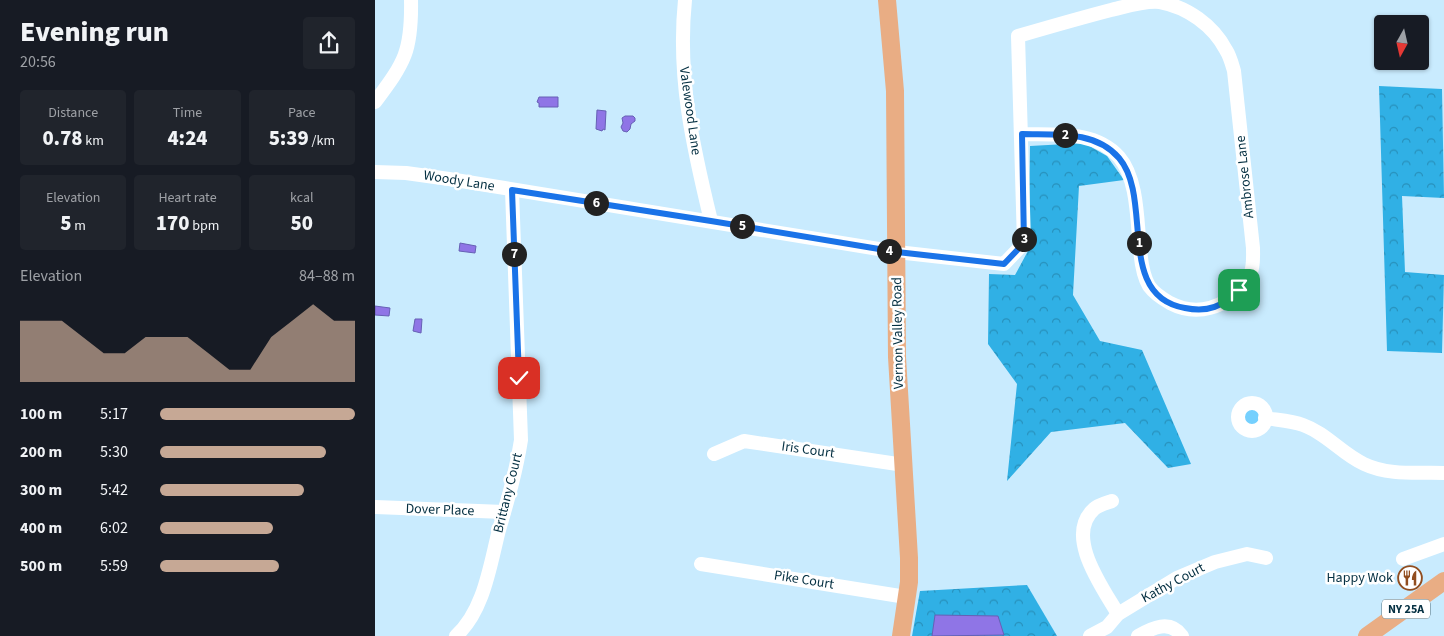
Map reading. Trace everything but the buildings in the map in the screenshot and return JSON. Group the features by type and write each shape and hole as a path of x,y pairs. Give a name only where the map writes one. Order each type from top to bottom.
{"main road":[{"name":"Vernon Valley Road","path":"887,0 895,91 897,356 909,558 907,597 901,636"},
{"name":"NY 25A","path":"1367,636 1444,581"}],"street":[{"path":"375,102 403,62 410,43 412,22 411,0"},
{"name":"Valewood Lane","path":"685,0 683,32 686,102 711,221"},
{"name":"Ambrose Lane","path":"897,252 1004,264 1024,243 1018,36 1134,4 1158,1 1186,10 1200,19 1226,49 1234,71 1253,248 1253,262 1250,275 1239,290 1227,301 1212,309 1195,310 1178,307 1162,298 1149,286 1142,264 1134,195 1128,173 1119,158 1105,146 1092,139 1074,135 1022,134"},
{"name":"Woody Lane","path":"375,172 406,173 897,252"},
{"name":"Brittany Court","path":"456,636 473,613 484,586 517,470 521,440 512,190"},
{"path":"1265,418 1303,424 1318,432 1364,464 1378,470 1444,473"},
{"name":"Iris Court","path":"714,454 744,441 904,464"},
{"path":"1112,501 1095,508 1084,522 1083,538 1092,570 1119,614"},
{"name":"Dover Place","path":"375,508 504,512"},
{"path":"1403,559 1444,544"},
{"name":"Kathy Court","path":"1090,636 1107,627 1119,614 1177,578 1215,562 1247,554 1266,558"},
{"name":"Pike Court","path":"701,564 907,597"},
{"path":"1138,636 1159,626 1170,626 1182,636"}],"green space":[{"path":"1379,86 1442,89 1444,198 1402,196 1405,272 1444,275 1442,353 1387,351"},
{"path":"1084,143 1107,156 1124,180 1079,186 1073,295 1100,341 1142,350 1191,464 1168,468 1125,423 1051,432 1007,481 1017,384 988,344 989,274 1015,275 1029,249 1030,146"},
{"path":"1251,406 1259,409 1262,417 1259,425 1251,428 1243,425 1240,417 1243,409"},
{"path":"1027,585 1057,636 912,636 920,591"}],"shaded area":[{"path":"539,97 558,97 558,107 539,107 537,102"},
{"path":"597,110 606,111 605,130 603,129 602,131 596,129"},
{"path":"633,116 635,118 627,132 623,131 621,127 623,123 622,118"},
{"path":"460,243 476,246 475,253 459,251"},
{"path":"375,306 390,308 389,316 375,315"},
{"path":"415,319 422,319 421,333 413,331"},
{"path":"935,615 998,616 1004,635 932,636"}],"place":[{"name":"Happy Wok","path":"1410,578"}],"route":[{"path":"519,378 512,190 897,252 1004,264 1024,243 1022,134 1074,135 1092,139 1105,146 1119,158 1128,173 1134,195 1142,264 1149,286 1162,298 1178,307 1195,310 1212,309 1227,301 1239,290"}]}
